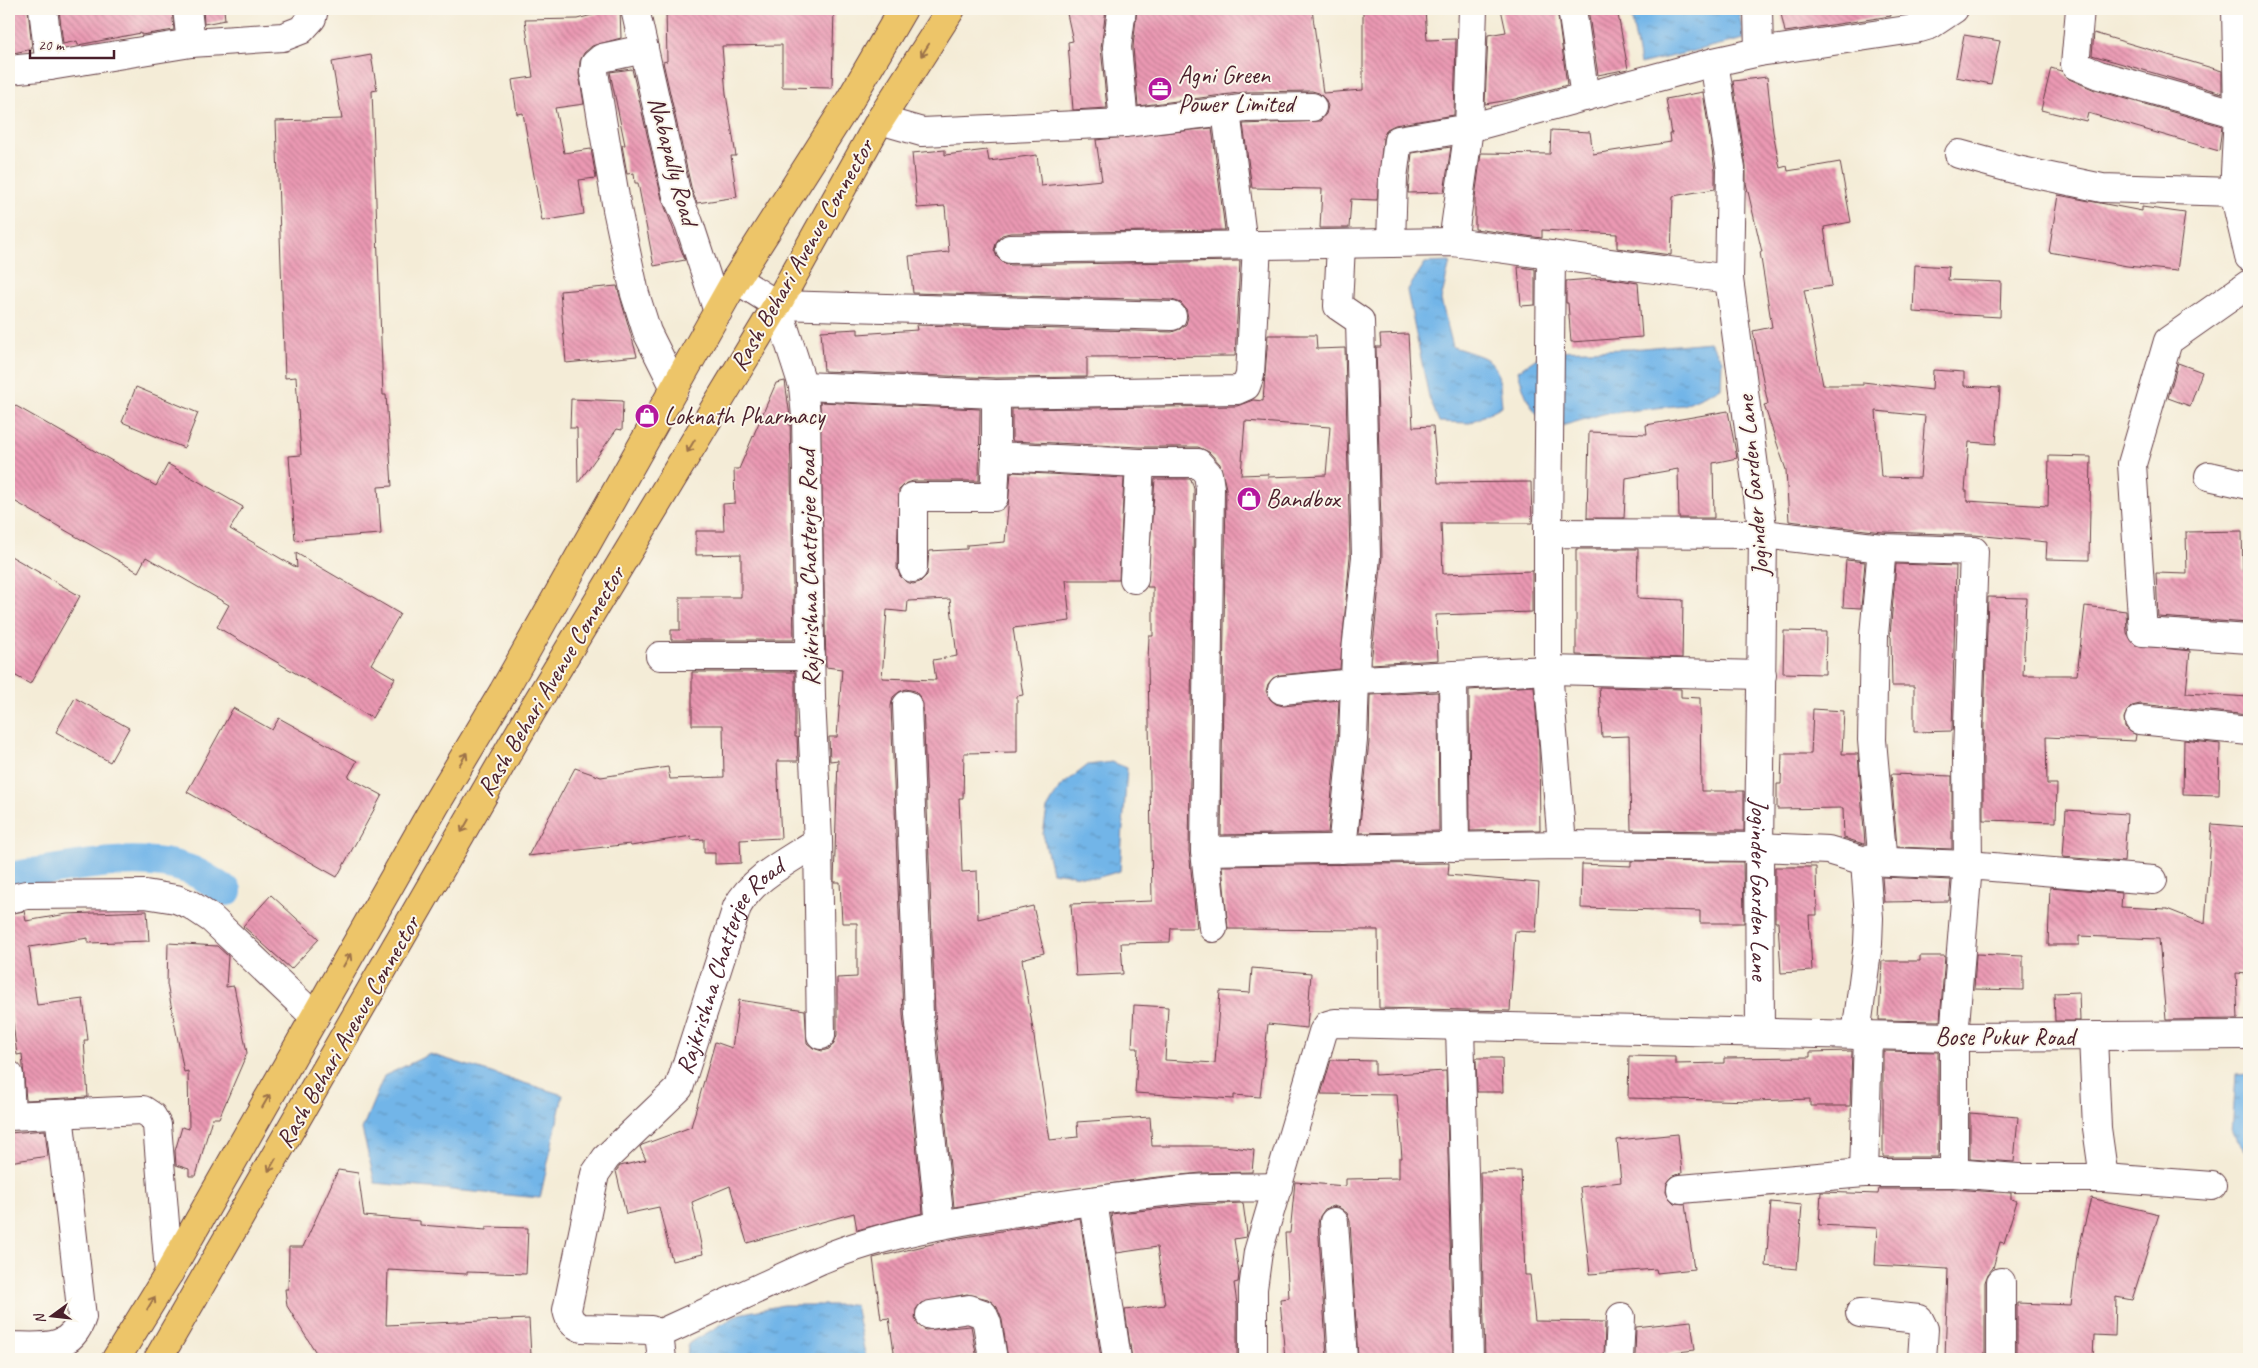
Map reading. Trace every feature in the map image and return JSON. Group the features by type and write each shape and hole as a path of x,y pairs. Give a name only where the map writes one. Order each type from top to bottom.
{"main road":[{"name":"Rash Behari Avenue Connector","path":"123,1349 169,1272 736,279 850,100 903,9"},
{"name":"Rash Behari Avenue Connector","path":"159,1359 533,709 777,305 880,120 952,9"},
{"path":"123,1349 159,1359"}],"street":[{"path":"43,9 50,66"},
{"path":"187,9 192,43"},
{"path":"9,70 50,66 192,43 284,37 301,30 312,18 314,9"},
{"name":"Nabapally Road","path":"635,9 677,196 689,224 718,312"},
{"path":"1122,9 1117,47 1124,123"},
{"path":"1453,242 1469,128 1473,9"},
{"path":"1572,9 1585,97"},
{"path":"1758,9 1759,52"},
{"path":"1391,243 1393,178 1398,140 1469,128 1714,62 1759,52 1920,28 1930,25 1954,9"},
{"path":"2080,9 2075,65 2099,75 2238,114"},
{"path":"2236,9 2238,114 2234,192 2249,257"},
{"path":"644,49 602,58 595,64 594,72 635,294 648,332 675,388"},
{"name":"Joginder Garden Lane","path":"1714,62 1731,170 1729,279 1763,534 1758,847 1760,1031"},
{"path":"880,120 922,132 1124,123 1246,108 1312,107"},
{"path":"803,386 996,394 1237,390 1246,386 1250,375 1250,245 1226,111"},
{"path":"1959,154 2017,170 2102,188 2234,192"},
{"path":"1010,249 1453,242 1729,279"},
{"path":"1341,245 1338,306 1360,322 1366,557 1356,651 1353,740 1342,850"},
{"path":"1551,255 1548,670 1562,845"},
{"path":"736,279 777,305 1172,316"},
{"path":"2249,284 2168,341 2132,464 2142,632 2249,639"},
{"name":"Rajkrishna Chatterjee Road","path":"661,1347 651,1330 582,1328 574,1325 568,1319 567,1310 591,1188 596,1174 606,1158 679,1088 737,907 744,893 755,883 818,841 811,656 806,416 803,386 777,305"},
{"path":"913,568 913,497 994,497 996,394"},
{"path":"996,456 1140,463 1198,463 1208,474 1210,488 1205,851 1213,928"},
{"path":"1134,580 1140,463"},
{"path":"2209,476 2249,485"},
{"path":"1548,533 1763,534 1882,548 1974,551 1967,755 1968,865 1954,1037 1954,1173"},
{"path":"1865,861 1882,853 1872,740 1874,634 1882,548"},
{"path":"660,656 811,656"},
{"path":"1282,690 1355,683 1362,680 1548,670 1762,675"},
{"path":"1453,676 1455,848"},
{"path":"907,705 919,1014 940,1225"},
{"path":"2138,720 2249,731"},
{"path":"818,841 821,1035"},
{"path":"1205,851 1562,845 1758,847 1828,850 1865,861 1968,865 2153,880"},
{"path":"1864,1173 1862,1035 1869,918 1865,861"},
{"path":"9,898 26,895 145,894 176,899 191,905 212,919 315,1017"},
{"name":"Bose Pukur Road","path":"1278,1187 1323,1032 1328,1025 1335,1023 1460,1027 1760,1031 1954,1037 2093,1037 2249,1030"},
{"path":"1460,1027 1469,1359"},
{"path":"2093,1037 2097,1128 2104,1178"},
{"path":"9,1075 10,1116 143,1110 152,1116 157,1125 169,1272"},
{"path":"9,1346 51,1346 63,1342 73,1336 82,1317 59,1114"},
{"path":"1681,1189 1864,1173 1954,1173 2017,1178 2104,1178 2212,1186"},
{"path":"661,1347 842,1251 940,1225 1093,1201 1191,1189 1278,1187 1254,1270 1253,1359"},
{"path":"1093,1201 1117,1359"},
{"path":"1334,1222 1343,1359"},
{"path":"2001,1282 2001,1359"},
{"path":"930,1315 969,1309 983,1314 987,1323 993,1359"},
{"path":"1860,1313 1919,1319 1924,1329 1922,1359"},
{"path":"1619,1359 1620,1317"}],"water":[{"path":"1630,9 1738,9 1744,39 1640,64"},
{"path":"1450,262 1441,300 1453,347 1487,359 1496,370 1501,390 1502,406 1470,423 1439,422 1429,397 1407,291 1425,263"},
{"path":"1710,342 1722,360 1721,388 1683,405 1603,414 1551,429 1530,403 1518,371 1547,351 1631,349"},
{"path":"1112,762 1127,768 1120,871 1096,878 1052,872 1043,834 1047,809 1060,787 1088,765"},
{"path":"430,1054 563,1095 540,1198 375,1183 362,1129 384,1076"},
{"path":"2249,1074 2249,1155 2232,1133 2236,1075"},
{"path":"783,1305 855,1305 866,1359 687,1359 688,1344 739,1314"}],"building":[{"path":"9,9 28,9 32,49 9,54"},
{"path":"59,9 172,9 174,30 141,35 141,33 78,45 77,41 63,44"},
{"path":"203,9 224,9 225,20 204,24"},
{"path":"620,9 621,38 592,46 584,53 580,61 579,74 584,104 555,108 564,153 591,149 596,178 579,180 584,214 542,221 523,113 517,114 512,80 533,77 525,20 577,19"},
{"path":"834,9 832,88 782,87 782,45 722,46 726,94 736,156 731,156 737,197 697,203 692,191 663,62 667,61 666,10"},
{"path":"1066,9 1106,9 1101,48 1107,108 1073,110 1068,42 1073,41"},
{"path":"1137,9 1312,9 1323,93 1363,90 1363,9 1425,9 1427,40 1456,39 1454,115 1395,125 1387,129 1383,138 1377,200 1351,199 1349,228 1320,228 1322,189 1252,188 1243,124 1320,121 1326,114 1328,106 1325,99 1319,93 1312,91 1246,92 1138,106 1133,47"},
{"path":"1501,9 1557,9 1567,85 1515,99 1485,104 1488,35 1506,32"},
{"path":"1588,9 1617,9 1628,69 1598,75"},
{"path":"1780,9 1890,9 1891,16 1785,32"},
{"path":"2094,33 2222,71 2222,93 2092,55"},
{"path":"1964,35 2000,41 1991,84 1956,77"},
{"path":"371,55 377,90 372,91 383,395 386,395 392,486 378,487 381,534 295,540 289,456 301,455 296,377 285,378 276,121 342,119 332,62"},
{"path":"2051,68 2061,71 2069,79 2095,90 2222,126 2219,151 2088,113 2086,121 2041,110"},
{"path":"632,69 662,199 685,260 654,266 638,183 635,183 634,173 627,174 622,145 625,145 610,72"},
{"path":"1767,77 1773,132 1780,168 1787,166 1788,171 1840,162 1851,222 1824,227 1832,286 1804,290 1823,385 1863,385 1863,382 1932,390 1933,370 1964,372 1964,386 2000,388 1996,444 1969,442 1965,491 1967,491 1967,501 2048,506 2049,456 2091,457 2089,560 2046,559 2047,542 1975,535 1883,532 1789,521 1786,470 1764,405 1768,404 1753,331 1772,327 1760,252 1762,252 1746,183 1746,167 1733,81","holes":["1876,411 1925,416 1920,478 1881,477"]},
{"path":"1703,92 1715,170 1715,189 1673,196 1671,255 1617,248 1617,234 1542,230 1542,238 1475,229 1475,198 1481,153 1550,154 1551,130 1590,132 1593,154 1671,142 1670,134 1672,134 1666,99"},
{"path":"1212,128 1225,230 1010,233 1002,235 997,241 994,250 1002,262 1010,265 1240,261 1235,356 1087,357 1087,377 996,378 824,371 821,331 858,329 858,334 917,330 916,325 1172,332 1180,329 1186,324 1188,317 1186,309 1181,303 1172,300 913,293 909,256 949,252 945,206 917,208 912,153 945,150 945,155 987,150 989,161 1037,155 1041,186 1102,180 1096,140"},
{"path":"1451,147 1444,192 1408,193 1412,153"},
{"path":"2058,195 2142,211 2142,207 2185,213 2177,271 2127,266 2049,252"},
{"path":"1915,265 1949,267 1948,280 2001,282 2000,317 1913,312"},
{"path":"1518,267 1535,269 1535,305 1521,306"},
{"path":"1605,278 1638,283 1642,337 1571,342 1568,303 1566,303 1566,281"},
{"path":"617,286 637,356 566,363 560,291"},
{"path":"1408,334 1413,427 1433,426 1438,483 1531,482 1532,523 1441,523 1443,574 1532,571 1532,612 1436,615 1438,660 1371,664 1382,557 1376,347 1381,347 1380,335"},
{"path":"1268,335 1316,335 1317,349 1345,348 1350,556 1340,669 1280,675 1273,678 1268,684 1266,691 1270,699 1276,704 1283,706 1339,700 1328,833 1221,835 1226,488 1220,464 1209,452 1198,447 1140,447 1012,441 1012,409 1237,406 1253,400 1263,401","holes":["1245,421 1330,427 1326,475 1268,477 1268,474 1241,475"]},
{"path":"2178,363 2202,372 2190,406 2168,398"},
{"path":"785,381 790,417 794,640 671,640 671,630 680,630 680,597 741,597 741,554 696,555 696,531 724,531 723,504 735,503 734,469 739,469 776,383"},
{"path":"136,387 198,413 184,448 122,422"},
{"path":"571,399 623,401 622,430 617,429 578,483 577,428 570,428"},
{"path":"9,402 156,486 168,464 243,507 230,529 297,568 296,553 400,614 371,664 395,678 372,718 217,627 229,605 146,557 138,572 9,498"},
{"path":"820,402 980,409 979,481 913,481 905,484 899,490 897,568 900,576 906,582 913,584 920,582 927,575 929,551 967,549 967,545 1005,542 1011,472 1124,478 1119,580 1066,580 1070,621 1013,628 1023,695 1017,696 1017,752 964,753 963,798 959,798 962,872 977,871 978,919 1033,906 1044,953 1022,959 1050,1140 1078,1137 1077,1122 1150,1117 1152,1146 1225,1146 1254,1150 1252,1172 1201,1173 1149,1178 954,1207 935,1013 923,704 915,691 906,689 893,697 891,706 903,1015 923,1213 857,1230 854,1213 747,1243 730,1186 692,1202 703,1254 672,1261 659,1207 626,1214 616,1171 620,1166 646,1160 640,1147 642,1145 691,1127 715,1042 732,1048 739,1000 805,1010 807,1043 813,1048 822,1051 829,1049 837,1035 837,978 857,977 857,923 842,923 840,882 834,882 838,760 830,761 829,737 837,737 842,669 826,667","holes":["950,599 957,656 933,660 936,680 882,678 887,610 907,612 908,601"]},
{"path":"1728,411 1737,458 1713,463 1714,518 1679,518 1678,469 1626,478 1624,518 1587,518 1589,432 1647,434 1646,425"},
{"path":"1155,479 1191,479 1194,489 1189,851 1197,928 1171,928 1170,942 1121,943 1123,974 1076,976 1071,904 1152,901 1148,662 1149,636 1153,636 1153,587 1147,587"},
{"path":"2242,531 2243,571 2249,572 2249,623 2158,617 2156,573 2187,574 2186,532"},
{"path":"1576,549 1638,549 1637,598 1683,600 1682,658 1576,655"},
{"path":"9,555 80,596 30,684 9,672"},
{"path":"1846,560 1865,562 1861,608 1843,607"},
{"path":"1896,564 1956,566 1952,731 1914,732 1914,686 1892,686 1890,636"},
{"path":"1988,597 2026,598 2023,675 2077,675 2085,606 2126,611 2127,633 2135,645 2190,651 2186,693 2249,697 2249,715 2140,704 2132,706 2124,718 2125,727 2136,735 2135,741 2046,737 2047,784 2057,784 2056,822 1983,820"},
{"path":"1784,631 1826,632 1825,674 1783,673"},
{"path":"692,672 795,672 795,737 797,737 798,761 777,761 781,838 740,840 741,863 715,864 715,853 704,853 704,839 692,840 691,836 631,846 630,844 528,856 575,768 601,777 668,767 670,779 724,777 723,725 692,725"},
{"path":"1534,686 1539,748 1540,830 1470,831 1469,690"},
{"path":"1599,687 1681,689 1681,697 1700,698 1701,791 1744,791 1744,831 1631,830 1629,736 1602,737"},
{"path":"1438,692 1439,831 1359,833 1369,742 1370,695"},
{"path":"75,698 129,728 110,762 56,732"},
{"path":"233,708 272,730 279,718 357,761 348,777 382,795 337,877 187,792"},
{"path":"1813,709 1844,711 1842,754 1858,754 1865,844 1844,838 1843,808 1777,809 1777,784 1781,784 1782,754 1811,754"},
{"path":"2184,740 2220,744 2219,795 2183,794"},
{"path":"1891,774 1952,776 1952,849 1897,847"},
{"path":"2066,810 2127,814 2124,862 2063,857"},
{"path":"2212,824 2249,827 2249,961 2248,974 2236,973 2238,1019 2166,1020 2159,939 2079,936 2079,945 2048,945 2050,887 2122,893 2121,907 2167,909 2205,924"},
{"path":"1631,861 1743,862 1744,923 1700,923 1700,911 1581,908 1582,864 1631,866"},
{"path":"1449,863 1448,875 1539,883 1536,932 1515,931 1510,1011 1379,1008 1378,930 1228,929 1222,866"},
{"path":"1775,867 1816,867 1817,915 1809,915 1812,971 1781,973 1778,922 1775,922"},
{"path":"1882,877 1951,880 1949,901 1884,902"},
{"path":"271,895 319,939 291,969 243,926"},
{"path":"24,911 26,921 67,914 147,911 149,941 88,943 88,938 29,947 37,1005 83,999 88,1040 84,1040 88,1097 26,1100 22,1054 17,1055 9,993 9,914"},
{"path":"168,943 217,946 228,956 226,987 234,986 247,1053 219,1118 212,1118 196,1176 189,1176 189,1169 176,1165 175,1151 182,1127 189,1129 188,1071 184,1072 167,984"},
{"path":"1976,954 2023,956 2023,990 1974,989"},
{"path":"1920,956 1945,956 1940,1021 1879,1020 1882,961 1920,961"},
{"path":"1252,968 1311,973 1307,1028 1268,1024 1260,1097 1234,1095 1234,1099 1135,1093 1138,1048 1132,1048 1134,1005 1168,1007 1165,1060 1215,1063 1220,991 1250,993"},
{"path":"2079,992 2080,1021 2055,1021 2054,993"},
{"path":"1852,1051 1850,1106 1810,1106 1810,1099 1755,1101 1628,1098 1629,1056 1675,1057 1675,1064 1724,1063 1724,1058 1810,1057 1810,1052"},
{"path":"1883,1051 1938,1052 1938,1157 1883,1157"},
{"path":"1476,1058 1502,1058 1503,1092 1477,1092"},
{"path":"1331,1060 1375,1061 1375,1075 1446,1071 1453,1359 1358,1359 1350,1221 1347,1213 1333,1206 1325,1209 1318,1223 1327,1359 1285,1359 1280,1299 1289,1298 1285,1233 1290,1233 1295,1182 1346,1186 1346,1179 1399,1178 1399,1158 1402,1158 1397,1095 1321,1094"},
{"path":"1970,1113 2018,1117 2014,1162 1970,1159"},
{"path":"45,1130 48,1156 9,1162 9,1133"},
{"path":"1678,1134 1682,1173 1672,1177 1667,1183 1666,1191 1674,1203 1685,1204 1694,1269 1657,1273 1656,1269 1590,1274 1580,1187 1621,1182 1617,1140"},
{"path":"338,1170 358,1173 364,1216 420,1221 420,1225 486,1230 486,1227 528,1228 526,1274 467,1272 467,1274 388,1270 386,1325 529,1319 531,1356 460,1359 320,1359 287,1306 285,1289 288,1289 289,1247 303,1247"},
{"path":"1521,1171 1525,1275 1530,1275 1535,1321 1605,1322 1604,1359 1485,1359 1480,1172"},
{"path":"1879,1189 1953,1189 2011,1193 2011,1199 2017,1201 2004,1243 2000,1242 1993,1268 1985,1282 1985,1359 1945,1359 1948,1269 1875,1265 1877,1228 1819,1225 1821,1192 1878,1194"},
{"path":"2091,1198 2159,1214 2132,1300 2116,1297 2115,1336 2094,1335 2093,1359 2017,1359 2017,1303 2071,1305 2077,1256"},
{"path":"1771,1202 1802,1205 1797,1269 1766,1266"},
{"path":"1243,1203 1246,1237 1234,1239 1239,1274 1238,1282 1234,1283 1237,1304 1237,1359 1132,1359 1125,1310 1165,1305 1157,1247 1117,1253 1111,1214 1192,1205"},
{"path":"1080,1218 1101,1359 1008,1359 1002,1320 997,1307 988,1299 967,1294 921,1303 916,1309 915,1318 918,1325 925,1330 971,1326 977,1359 895,1359 889,1318 881,1319 873,1258 953,1239"},
{"path":"1691,1321 1695,1350 1635,1357 1636,1327"}],"waterway":[{"path":"9,877 99,863 146,862 168,864 192,871 227,891"}],"place":[{"name":"Agni Green Power Limited","path":"1160,89"},
{"name":"Loknath Pharmacy","path":"647,416"},
{"name":"Bandbox","path":"1249,499"}]}
